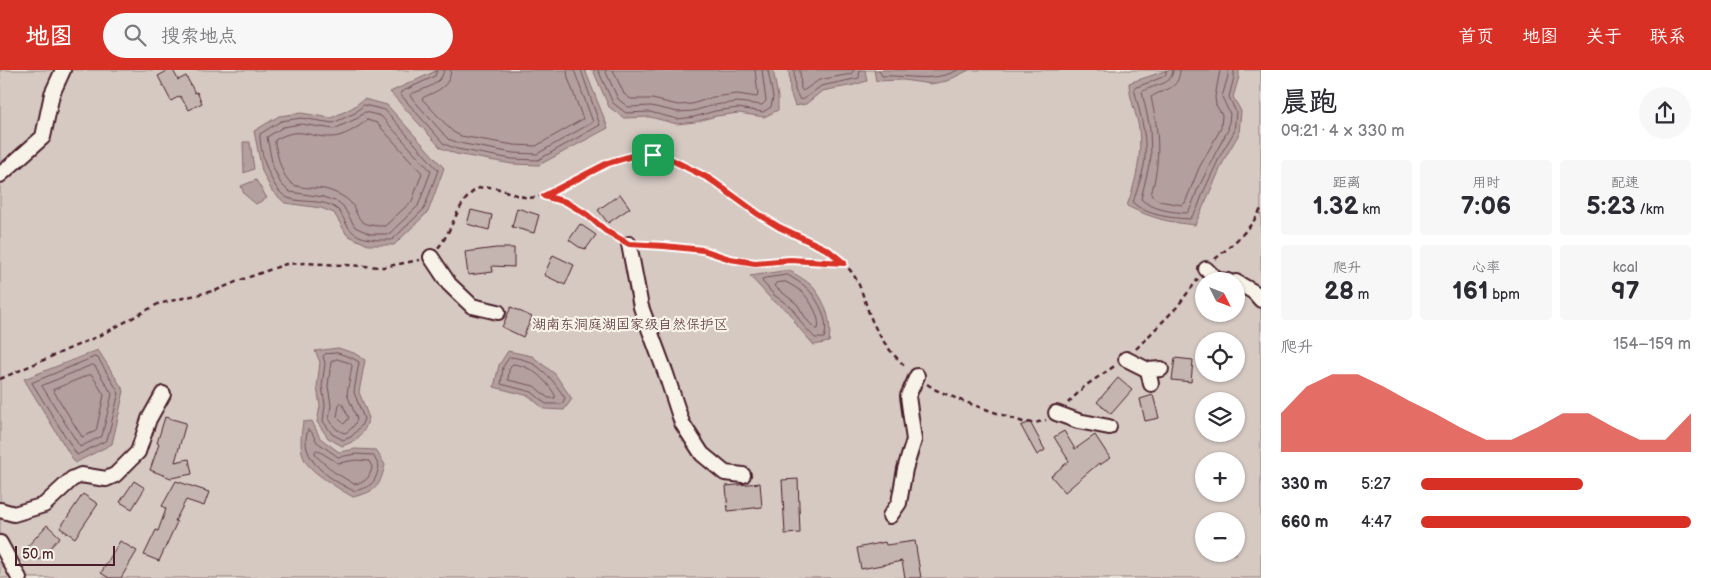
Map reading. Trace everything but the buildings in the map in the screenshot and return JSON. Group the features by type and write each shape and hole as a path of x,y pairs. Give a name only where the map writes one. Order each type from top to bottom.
{"street":[{"path":"0,175 43,137 52,94 63,70"},
{"path":"629,244 641,308 682,423 702,454 724,473 743,475"},
{"path":"431,257 449,284 472,306 498,312"},
{"path":"1245,287 1254,292 1261,300"},
{"path":"1126,358 1154,370 1151,384"},
{"path":"890,516 899,503 905,469 914,440 908,396 917,376"},
{"path":"0,510 14,514 44,505 72,479 81,475 106,478 115,475 138,452 149,419 163,394"},
{"path":"1056,413 1078,421 1109,427"},
{"path":"0,543 19,578"}],"path":[{"path":"544,196 608,163 632,156 653,155 672,160 710,179 758,214 779,227 828,250 844,263 853,274 861,289 869,314 884,342 900,362 936,390 1023,422 1034,423 1049,419 1085,386 1126,358 1147,339 1177,307 1215,258 1241,237 1257,218 1261,210"},
{"path":"0,379 103,334 158,304 217,290 286,264 383,266 431,257 444,241 454,223 461,204 475,190 491,186 525,197 544,196 566,202 586,214 606,231 629,244 703,250 730,259 755,263 790,260 844,263"}],"green space":[{"name":"湖南东洞庭湖国家级自然保护区","path":"0,70 1261,70 1261,578 0,578"}],"water":[{"path":"438,70 585,70 608,128 539,165 512,164 456,154 441,148 390,92"},
{"path":"593,70 773,70 778,97 778,110 764,117 739,113 677,124 650,117 624,118 609,107"},
{"path":"789,70 865,70 867,81 822,91 806,104 795,106 790,92"},
{"path":"874,70 969,70 947,81 931,84 903,80 876,81"},
{"path":"1168,70 1239,70 1239,77 1233,97 1241,111 1239,134 1226,156 1195,225 1160,219 1127,206 1136,178 1140,149 1139,129 1129,83"},
{"path":"364,99 387,105 444,168 428,212 394,245 368,245 347,235 334,213 321,208 285,203 272,191 262,171 254,131 279,116 301,113 331,118 352,108"},
{"path":"243,142 250,142 254,169 244,173"},
{"path":"256,180 267,198 256,204 244,194 241,186"},
{"path":"789,270 810,284 821,299 829,319 829,342 814,345 798,327 789,312 771,299 750,276"},
{"path":"338,348 354,353 365,360 359,392 369,418 360,436 342,446 328,438 317,422 320,406 317,387 320,362 315,351"},
{"path":"98,350 124,391 112,444 75,463 24,379"},
{"path":"508,351 532,356 555,374 572,399 564,410 544,409 529,396 494,387 499,365"},
{"path":"312,421 320,438 339,452 355,449 376,450 385,465 381,479 372,491 353,497 327,481 309,466 302,452 301,437 303,422"}],"route":[{"path":"653,155 672,160 710,179 758,214 779,227 828,250 844,263 790,260 755,263 730,259 703,250 629,244 606,231 586,214 566,202 544,196 608,163 632,156 653,155"}]}
